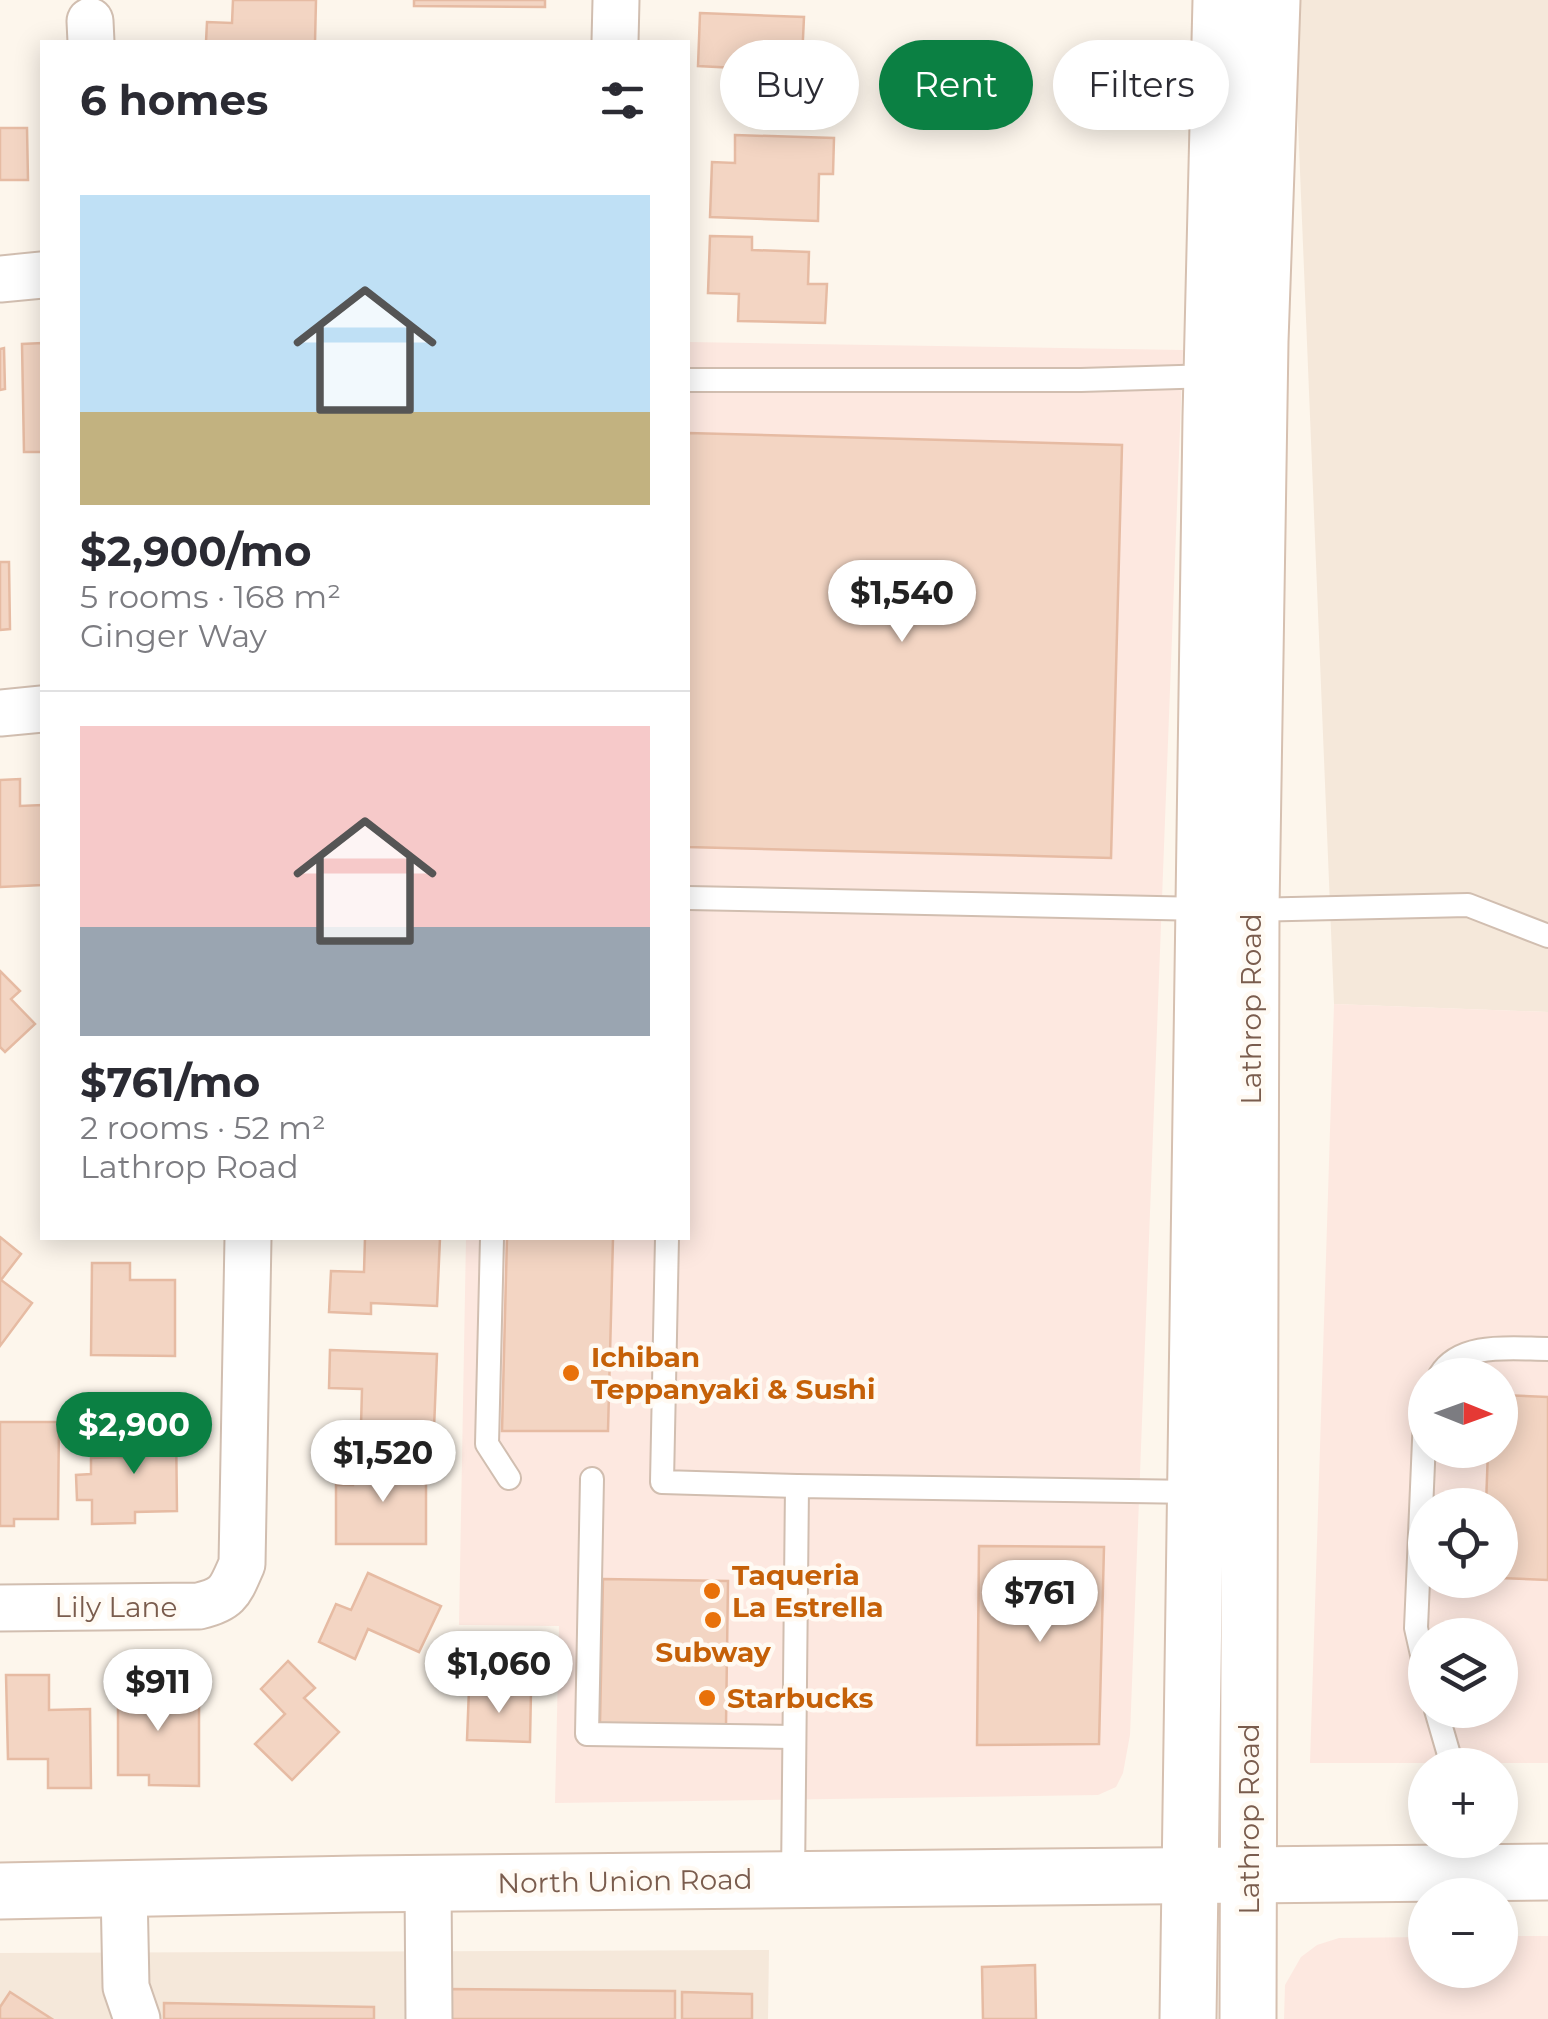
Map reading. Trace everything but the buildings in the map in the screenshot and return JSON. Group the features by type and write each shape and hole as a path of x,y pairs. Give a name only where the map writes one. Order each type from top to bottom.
{"main road":[{"name":"Lathrop Road","path":"1220,0 1236,376 1228,909 1250,1874 1248,2019"},
{"name":"Lathrop Road","path":"1236,376 1272,0"},
{"name":"Lathrop Road","path":"1188,2019 1197,1492 1228,909"},
{"name":"North Union Road","path":"0,1891 1250,1874 1453,1864 1548,1872"}],"street":[{"path":"615,40 616,0"},
{"path":"0,279 40,276"},
{"path":"0,713 40,709"},
{"name":"Lily Lane","path":"0,1608 199,1606 229,1594 242,1564 248,1240"},
{"path":"428,1883 428,2019"},
{"path":"124,1889 126,1986 137,2019"}],"lane":[{"path":"690,380 1236,376"},
{"path":"690,898 1228,909 1468,905 1548,936"},
{"path":"492,1240 488,1444 510,1478"},
{"path":"667,1240 662,1482 1197,1492"},
{"path":"1457,1358 1470,1352 1548,1349"},
{"path":"1416,1618 1423,1468"},
{"path":"592,1479 587,1734 794,1737"},
{"path":"792,1880 797,1486"}],"shaded area":[{"path":"1293,0 1548,0 1548,1012 1334,1004"},
{"path":"690,342 1183,350 1130,1735 1123,1773 1116,1787 1098,1795 555,1803 559,1626 459,1625 466,1240 690,1240"},
{"path":"1334,1004 1548,1012 1548,1763 1518,1763 1518,1748 1408,1748 1408,1763 1310,1763"},
{"path":"1518,1936 1548,1936 1548,2019 1284,2019 1285,1985 1301,1957 1317,1945 1339,1938 1408,1937 1408,1988 1518,1988"},
{"path":"769,1950 768,2019 0,2019 0,1953"}],"place":[{"name":"Ichiban Teppanyaki & Sushi","path":"571,1373"},
{"name":"Taqueria La Estrella","path":"712,1591"},
{"name":"Subway","path":"713,1620"},
{"name":"Starbucks","path":"707,1698"}]}
